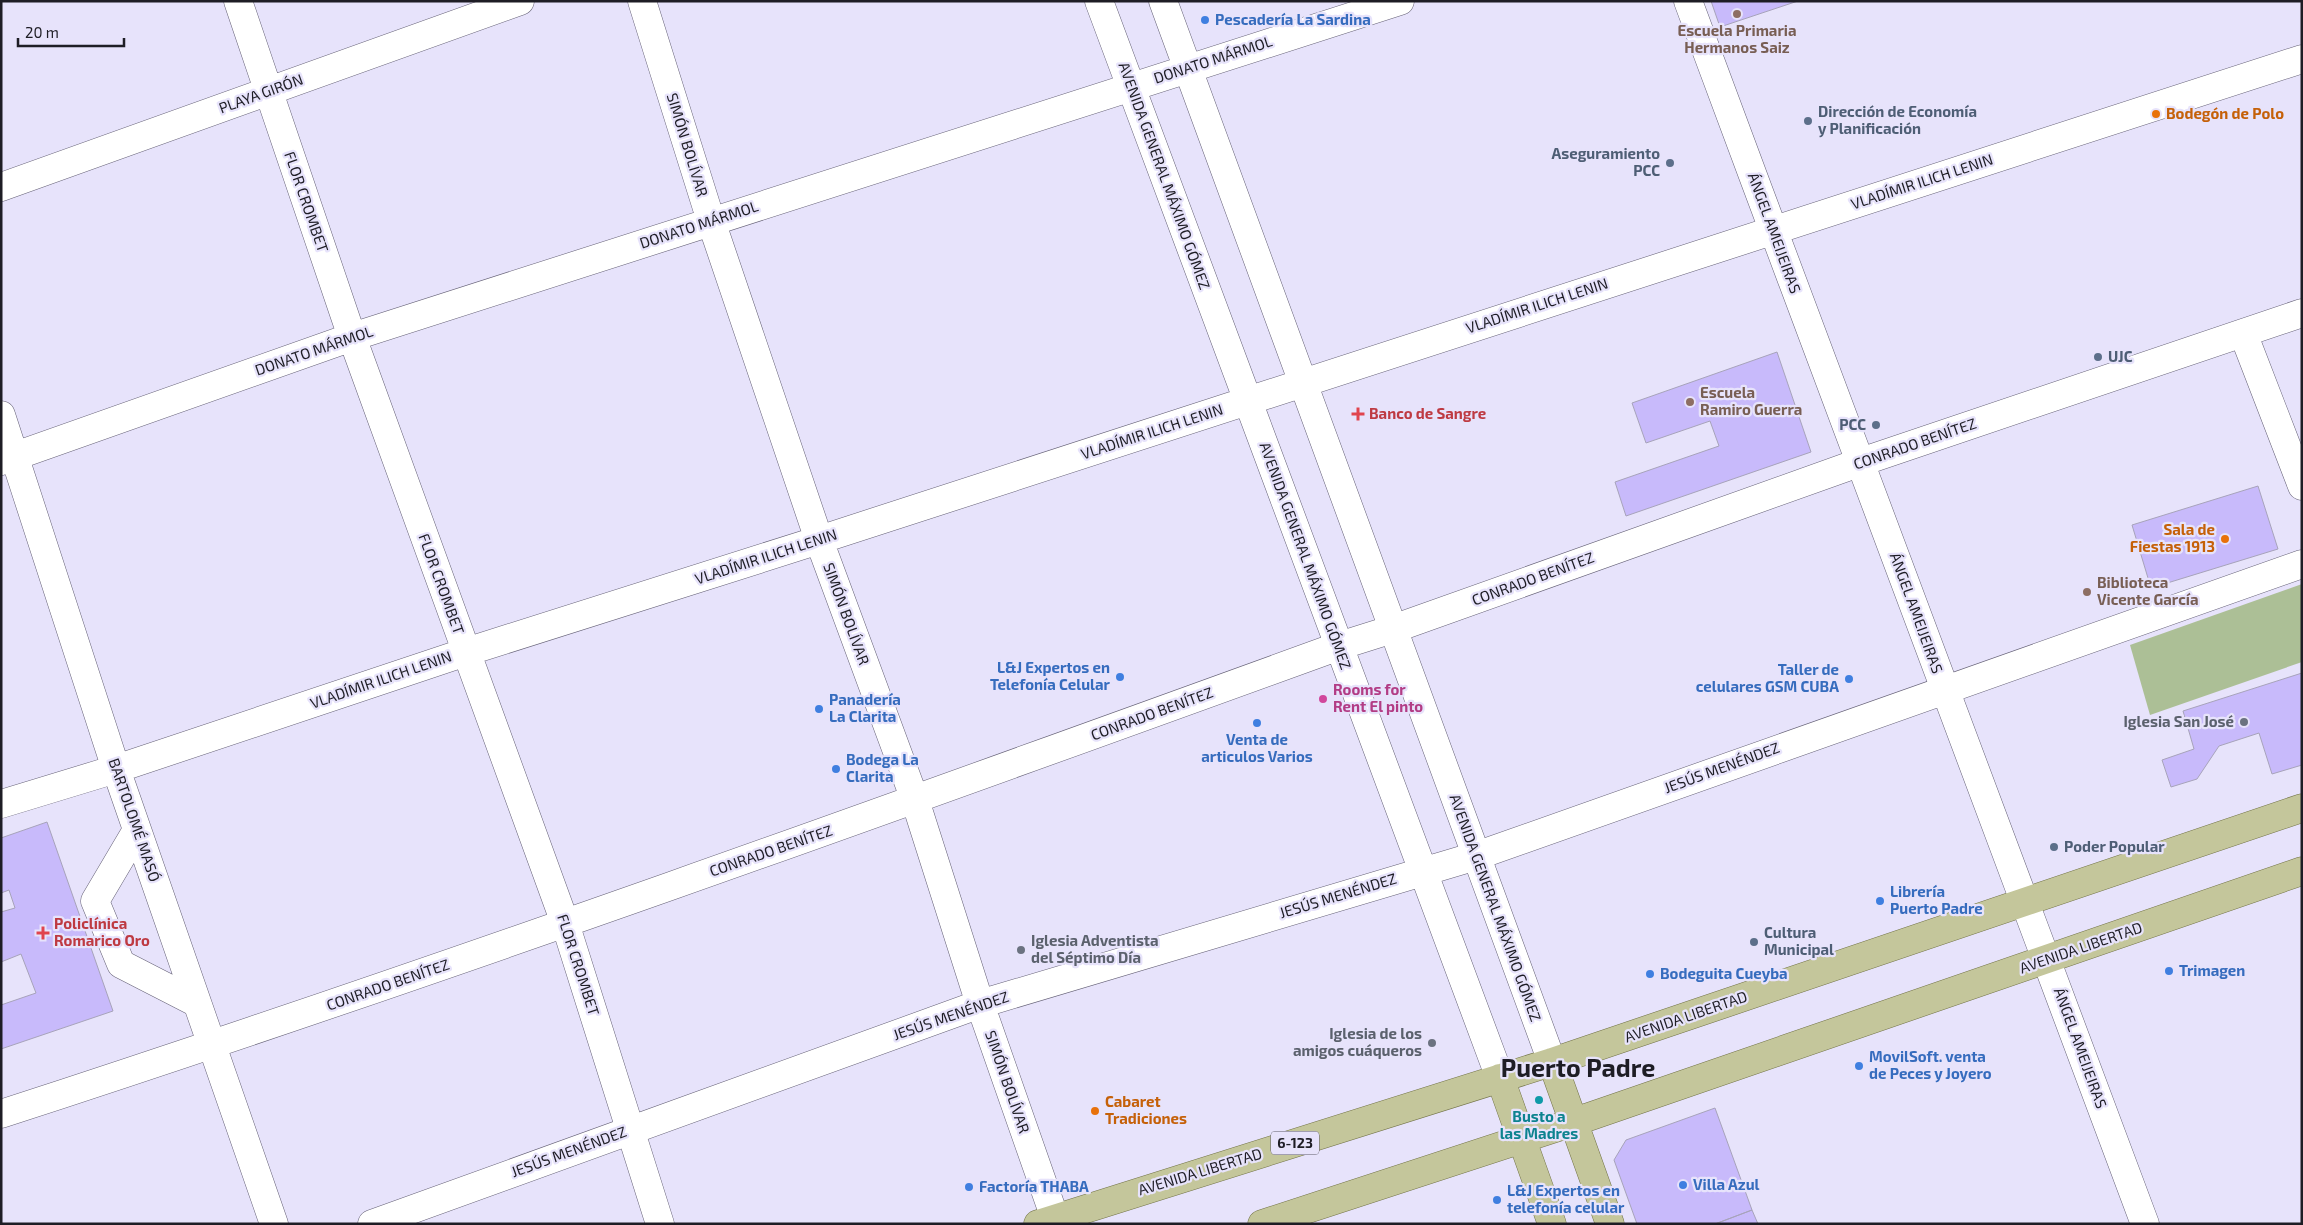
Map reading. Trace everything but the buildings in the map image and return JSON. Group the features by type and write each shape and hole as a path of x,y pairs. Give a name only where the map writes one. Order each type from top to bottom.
{"main road":[{"name":"AVENIDA LIBERTAD","path":"1050,1222 1552,1062 2302,808"},
{"name":"AVENIDA LIBERTAD","path":"1262,1224 1521,1140 2302,871"},
{"name":"AVENIDA GENERAL MÁXIMO GÓMEZ","path":"1552,1062 1610,1224"},
{"name":"AVENIDA GENERAL MÁXIMO GÓMEZ","path":"1500,1078 1552,1224"}],"street":[{"name":"FLOR CROMBET","path":"238,1 352,337 565,923 660,1224"},
{"name":"PLAYA GIRÓN","path":"1,186 520,1"},
{"name":"SIMÓN BOLÍVAR","path":"642,1 711,221 820,540 915,800 1050,1222"},
{"name":"AVENIDA GENERAL MÁXIMO GÓMEZ","path":"1099,1 1500,1078"},
{"name":"AVENIDA GENERAL MÁXIMO GÓMEZ","path":"1164,1 1552,1062"},
{"name":"DONATO MÁRMOL","path":"8,458 352,337 1400,1"},
{"name":"ÁNGEL AMEIJEIRAS","path":"1688,1 1944,689 2048,959 2145,1224"},
{"name":"VLADÍMIR ILICH LENIN","path":"1,804 116,769 466,652 820,540 2302,58"},
{"name":"CONRADO BENÍTEZ","path":"1,1114 212,1045 565,923 915,800 1339,646 1393,629 1861,462 2302,313"},
{"path":"2243,333 2302,486"},
{"name":"BARTOLOMÉ MASÓ","path":"1,414 8,458 274,1224"},
{"name":"JESÚS MENÉNDEZ","path":"372,1224 980,1004 1422,870 1476,856 2302,564"},
{"path":"137,830 95,901 121,964 197,1003"}],"green space":[{"path":"2302,584 2302,662 2150,715 2130,645"}],"place":[{"name":"Escuela Primaria Hermanos Saiz","path":"1737,14"},
{"name":"Pescadería La Sardina","path":"1205,20"},
{"name":"Bodegón de Polo","path":"2156,114"},
{"name":"Dirección de Economía y Planificación","path":"1808,121"},
{"name":"Aseguramiento PCC","path":"1670,163"},
{"name":"UJC","path":"2098,357"},
{"name":"Escuela Ramiro Guerra","path":"1690,402"},
{"name":"Banco de Sangre","path":"1358,414"},
{"name":"PCC","path":"1876,425"},
{"name":"Sala de Fiestas 1913","path":"2225,539"},
{"name":"Biblioteca Vicente García","path":"2087,592"},
{"name":"L&J Expertos en Telefonía Celular","path":"1120,677"},
{"name":"Taller de celulares GSM CUBA","path":"1849,679"},
{"name":"Rooms for Rent El pinto","path":"1323,699"},
{"name":"Panadería La Clarita","path":"819,709"},
{"name":"Iglesia San José","path":"2244,722"},
{"name":"Venta de articulos Varios","path":"1257,723"},
{"name":"Bodega La Clarita","path":"836,769"},
{"name":"Poder Popular","path":"2054,847"},
{"name":"Librería Puerto Padre","path":"1880,901"},
{"name":"Policlínica Romarico Oro","path":"43,933"},
{"name":"Cultura Municipal","path":"1754,942"},
{"name":"Iglesia Adventista del Séptimo Día","path":"1021,950"},
{"name":"Trimagen","path":"2169,971"},
{"name":"Bodeguita Cueyba","path":"1650,974"},
{"name":"Iglesia de los amigos cuáqueros","path":"1432,1043"},
{"name":"MovilSoft. venta de Peces y Joyero","path":"1859,1066"},
{"name":"Busto a las Madres","path":"1539,1100"},
{"name":"Cabaret Tradiciones","path":"1095,1111"},
{"name":"Villa Azul","path":"1683,1185"},
{"name":"Factoría THABA","path":"969,1187"},
{"name":"L&J Expertos en telefonía celular","path":"1497,1200"}],"district":[{"name":"Puerto Padre","path":"1578,1068"}]}
